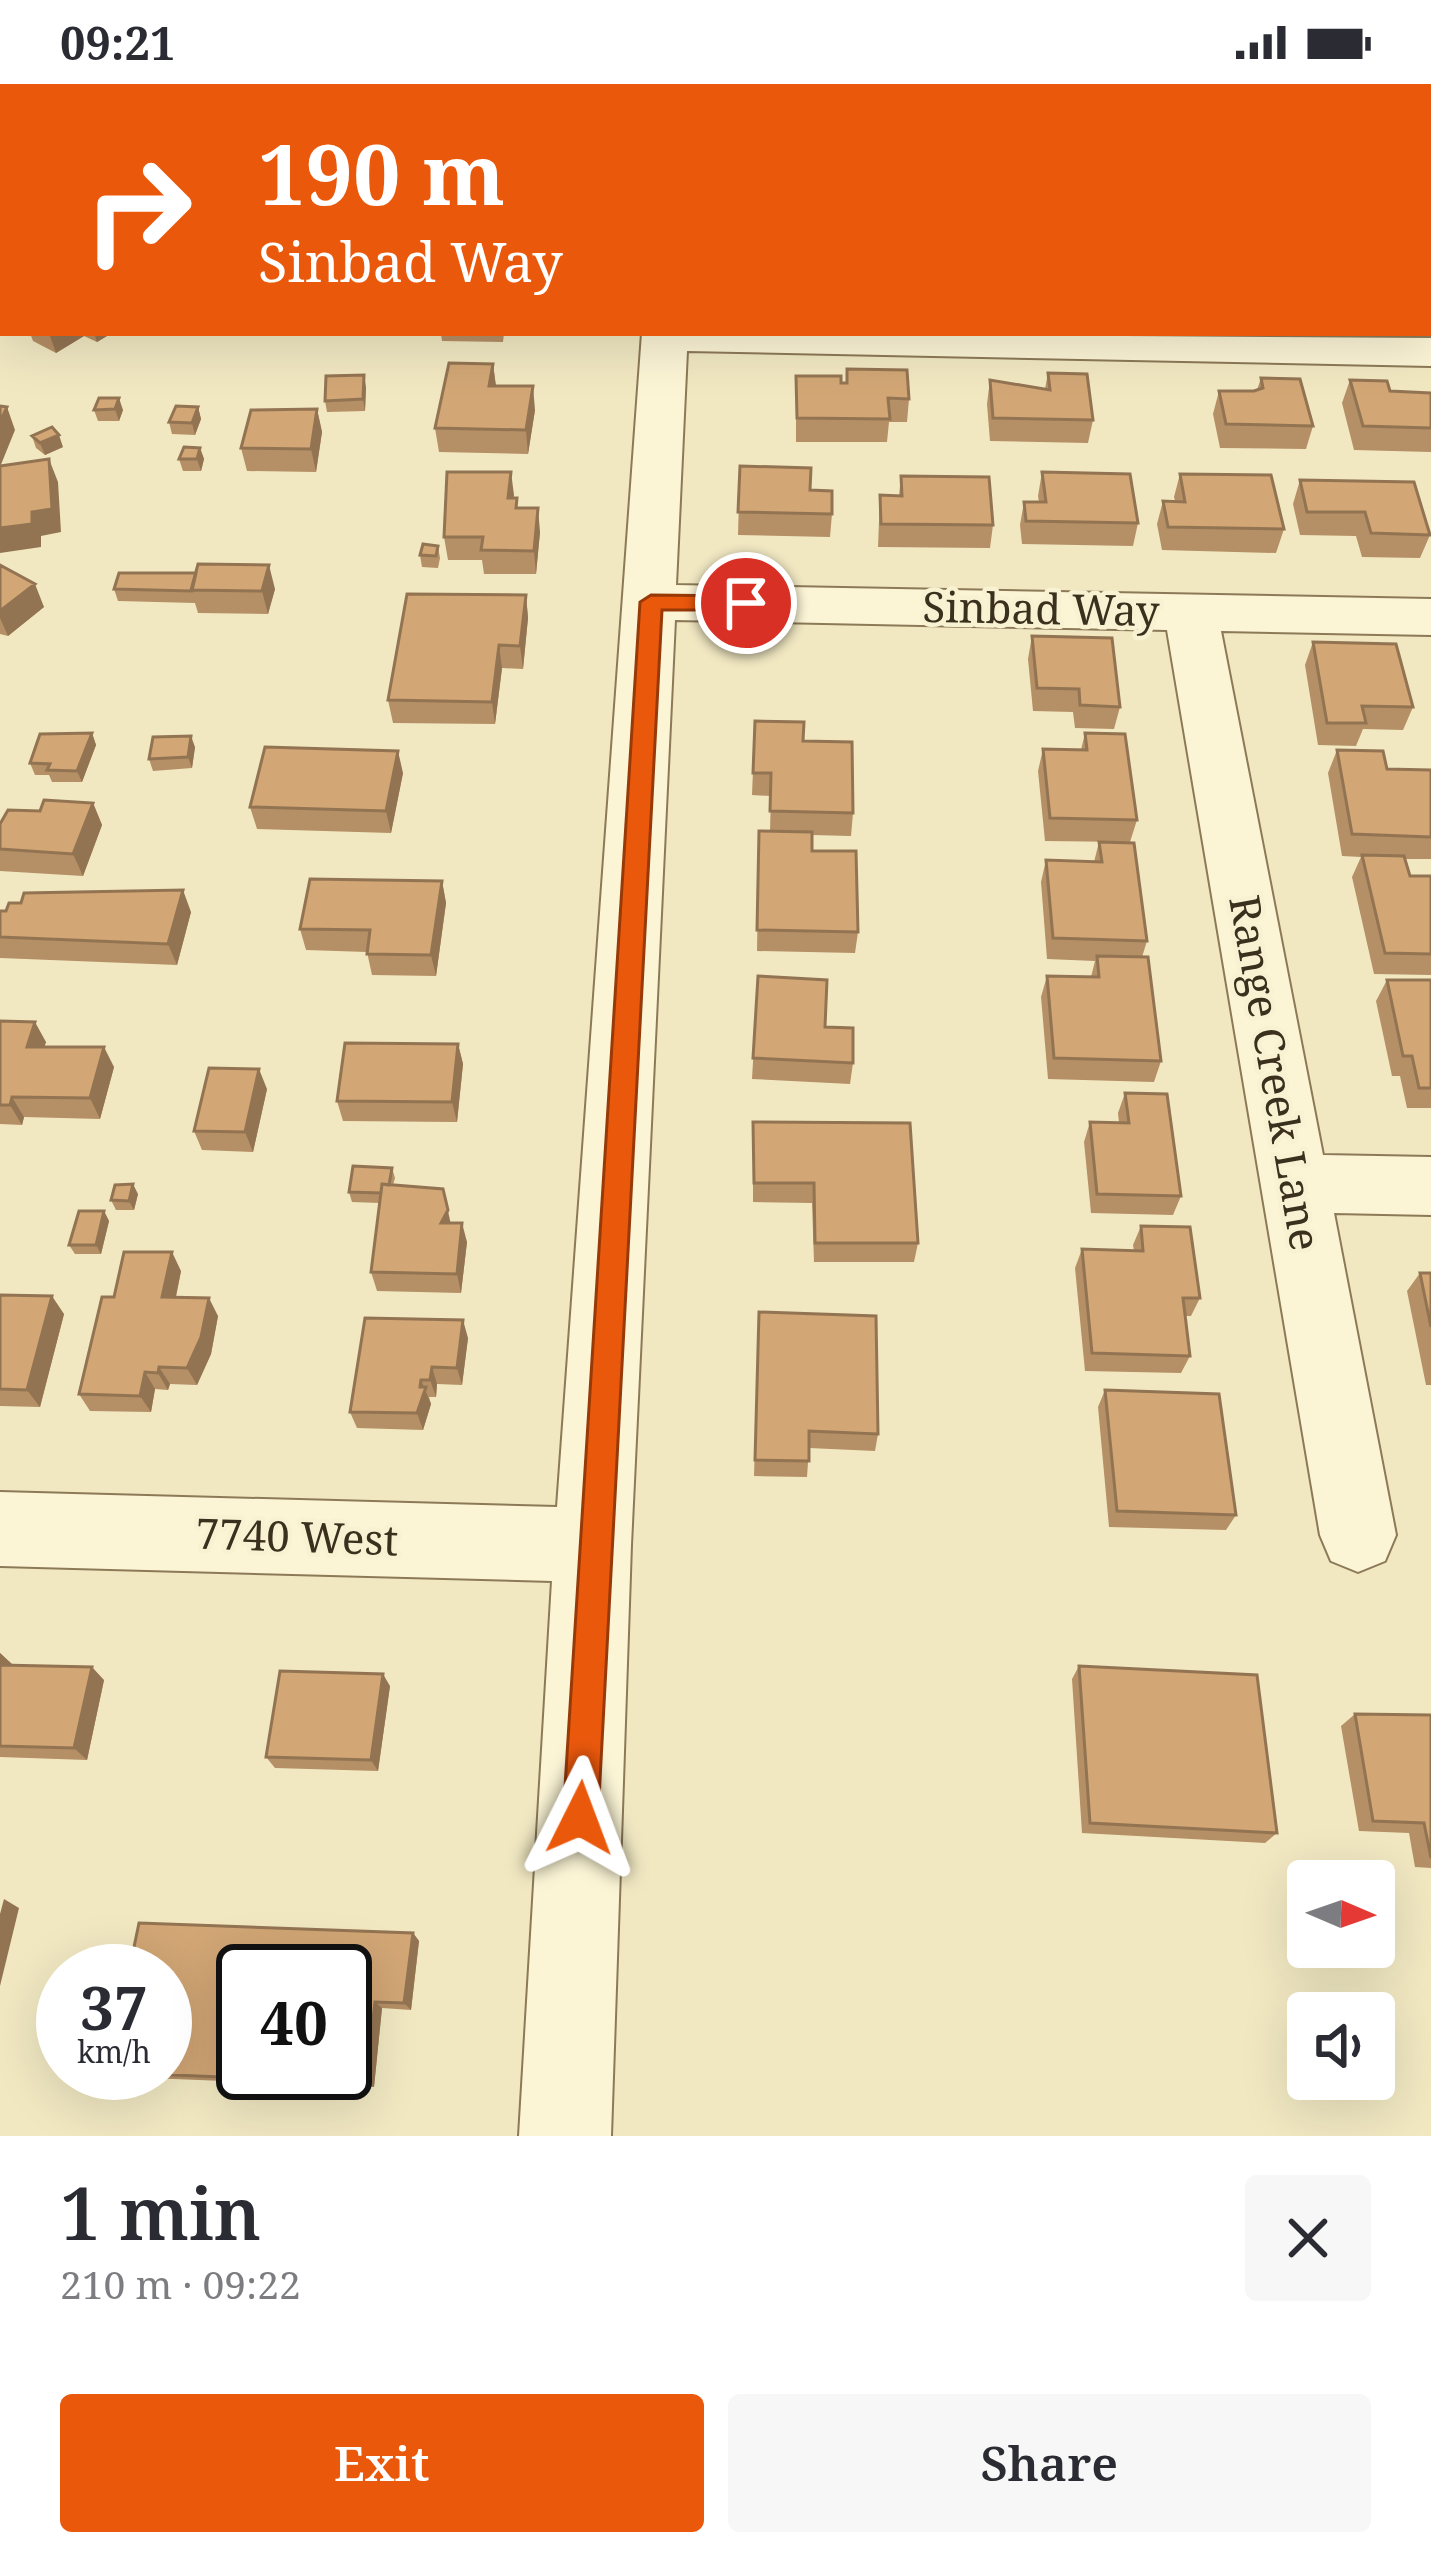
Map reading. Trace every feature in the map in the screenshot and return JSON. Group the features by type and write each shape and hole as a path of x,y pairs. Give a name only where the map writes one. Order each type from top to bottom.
{"street":[{"path":"565,2136 593,1545 665,336"},
{"path":"710,336 1431,352"},
{"name":"Sinbad Way","path":"651,602 1431,617"},
{"name":"Range Creek Lane","path":"1191,612 1358,1535"},
{"path":"1294,1183 1431,1186"},
{"name":"7740 West","path":"0,1529 593,1545"}],"building":[{"path":"449,363 493,364 489,386 533,386 526,430 435,428"},
{"path":"847,369 907,370 909,399 888,398 890,419 797,418 796,376 841,376 841,383 847,383"},
{"path":"1048,373 1087,374 1093,420 993,418 990,380 1050,390"},
{"path":"364,375 363,399 325,401 326,376"},
{"path":"1261,378 1300,379 1313,426 1226,424 1219,391 1254,391 1263,388"},
{"path":"1350,380 1387,381 1390,391 1431,393 1431,428 1363,426"},
{"path":"99,398 119,398 115,409 94,410"},
{"path":"176,406 198,407 192,423 169,422"},
{"path":"317,409 311,449 241,448 251,410"},
{"path":"52,427 59,435 40,443 32,436"},
{"path":"184,447 200,448 197,459 179,459"},
{"path":"49,459 52,509 32,512 32,524 0,528 0,466"},
{"path":"740,466 811,468 810,490 832,491 832,514 738,512"},
{"path":"447,472 511,472 508,498 517,498 516,508 538,508 534,551 481,550 483,537 444,537"},
{"path":"1042,472 1130,474 1138,523 1026,521 1024,502 1046,502"},
{"path":"1180,474 1271,475 1284,529 1168,527 1163,501 1185,502"},
{"path":"901,476 989,477 993,525 881,524 880,495 902,496"},
{"path":"1300,480 1414,482 1430,535 1371,533 1365,512 1307,512"},
{"path":"423,544 438,546 436,556 420,555"},
{"path":"198,564 269,565 262,591 191,590"},
{"path":"0,565 35,584 0,611"},
{"path":"119,573 196,573 192,591 114,589"},
{"path":"407,594 526,595 520,646 499,645 492,702 388,700"},
{"path":"1032,636 1112,638 1120,707 1080,705 1079,689 1037,688"},
{"path":"1313,642 1396,644 1413,707 1362,706 1366,723 1327,723"},
{"path":"755,721 804,722 803,741 852,742 853,813 770,811 771,773 753,773"},
{"path":"92,733 77,771 47,770 50,764 30,763 40,734"},
{"path":"1085,733 1125,734 1137,820 1050,818 1043,749 1087,750"},
{"path":"191,736 188,757 149,759 153,737"},
{"path":"265,747 398,751 386,811 250,807"},
{"path":"1337,750 1383,751 1387,769 1431,770 1431,837 1352,834"},
{"path":"44,800 93,803 73,854 0,849 0,824 8,810 40,811"},
{"path":"759,831 812,832 812,851 856,851 858,932 757,930"},
{"path":"1099,842 1134,843 1147,941 1053,938 1046,860 1102,862"},
{"path":"1362,855 1404,856 1410,876 1431,876 1431,954 1385,953"},
{"path":"310,879 442,881 431,955 367,954 370,930 300,929"},
{"path":"183,890 168,944 0,937 0,911 6,911 9,903 21,903 24,893"},
{"path":"1097,956 1148,957 1161,1061 1054,1058 1047,976 1099,977"},
{"path":"758,976 827,980 825,1027 853,1028 853,1063 753,1058"},
{"path":"1387,980 1431,980 1431,1088 1419,1088 1412,1056 1403,1056"},
{"path":"0,1021 35,1022 27,1047 104,1047 90,1098 12,1097 10,1105 0,1105"},
{"path":"345,1043 458,1044 452,1102 337,1101"},
{"path":"209,1068 259,1069 245,1132 194,1131"},
{"path":"1125,1093 1167,1094 1181,1196 1097,1194 1090,1122 1129,1123"},
{"path":"753,1122 910,1123 918,1243 815,1243 814,1183 754,1183"},
{"path":"353,1166 392,1168 389,1185 382,1184 381,1193 349,1192"},
{"path":"133,1184 129,1201 111,1200 115,1185"},
{"path":"382,1184 443,1189 448,1210 441,1223 462,1223 457,1274 371,1272"},
{"path":"79,1211 104,1211 96,1245 69,1245"},
{"path":"1141,1226 1190,1227 1200,1298 1183,1298 1190,1356 1092,1353 1082,1249 1143,1251"},
{"path":"124,1252 172,1252 162,1297 209,1298 201,1337 187,1368 159,1367 158,1373 145,1372 140,1396 79,1394 102,1297 114,1297"},
{"path":"1420,1273 1431,1273 1431,1327"},
{"path":"0,1295 52,1296 27,1390 0,1389"},
{"path":"759,1312 876,1316 878,1434 809,1431 809,1461 755,1460"},
{"path":"365,1318 463,1320 457,1368 432,1367 430,1380 421,1380 420,1387 426,1387 417,1413 350,1412"},
{"path":"1105,1390 1219,1394 1236,1515 1117,1511"},
{"path":"0,1665 92,1667 74,1748 0,1746"},
{"path":"1079,1666 1257,1675 1277,1833 1090,1823"},
{"path":"280,1671 383,1674 371,1760 266,1757"},
{"path":"1355,1714 1431,1715 1431,1858 1424,1823 1373,1821"},
{"path":"139,1923 413,1933 404,2003 375,2002 372,2026 372,1944 216,1944 216,2077 192,2076 192,1944 135,1944"}],"route":[{"path":"580,1818 651,602 746,603"}]}
